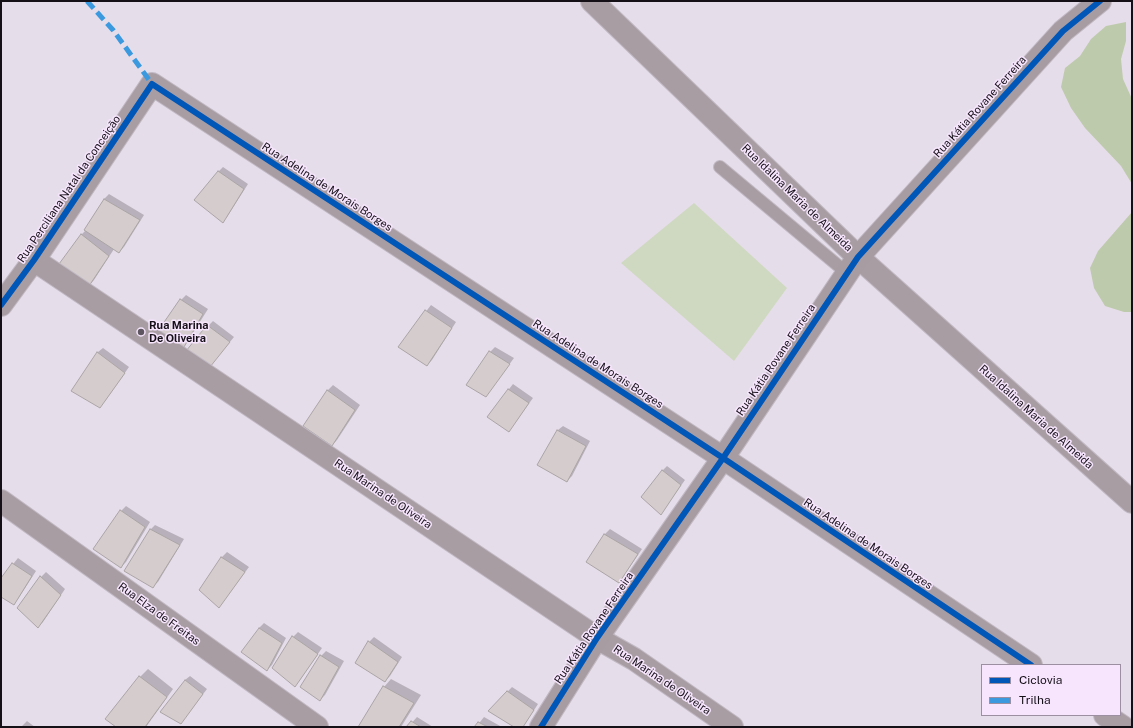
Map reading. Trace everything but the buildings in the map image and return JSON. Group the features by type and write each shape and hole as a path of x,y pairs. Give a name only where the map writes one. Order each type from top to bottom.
{"street":[{"name":"Rua Idalina Maria de Almeida","path":"592,1 853,265 1132,502"},
{"name":"Rua Kátia Rovane Ferreira","path":"541,727 597,638 722,458 853,265 1063,31 1100,1"},
{"name":"Rua Perciliana Natal da Conceição","path":"1,305 34,260 152,84"},
{"name":"Rua Adelina de Morais Borges","path":"152,84 722,458 1030,664"},
{"name":"Rua Marina de Oliveira","path":"34,260 597,638 634,659 732,727"},
{"name":"Rua Elza de Freitas","path":"1,501 317,727"},
{"path":"1106,716 1123,727"}],"lane":[{"path":"720,167 853,265"}],"green space":[{"path":"1126,22 1126,41 1121,59 1123,79 1132,99 1132,184 1121,166 1085,128 1071,108 1061,87 1065,68 1080,56 1091,39 1106,26"},
{"path":"694,203 787,288 734,361 621,263"},
{"path":"1132,212 1132,312 1124,312 1105,306 1094,288 1090,268 1098,251"}],"marked path":[{"path":"87,1 113,30 152,84"}],"cycle path":[{"path":"541,727 597,638 723,458 858,257 1063,31 1100,1"},
{"path":"1,305 34,260 152,84 723,458 1030,664"}],"place":[{"name":"Rua Marina De Oliveira","path":"141,332"}]}
